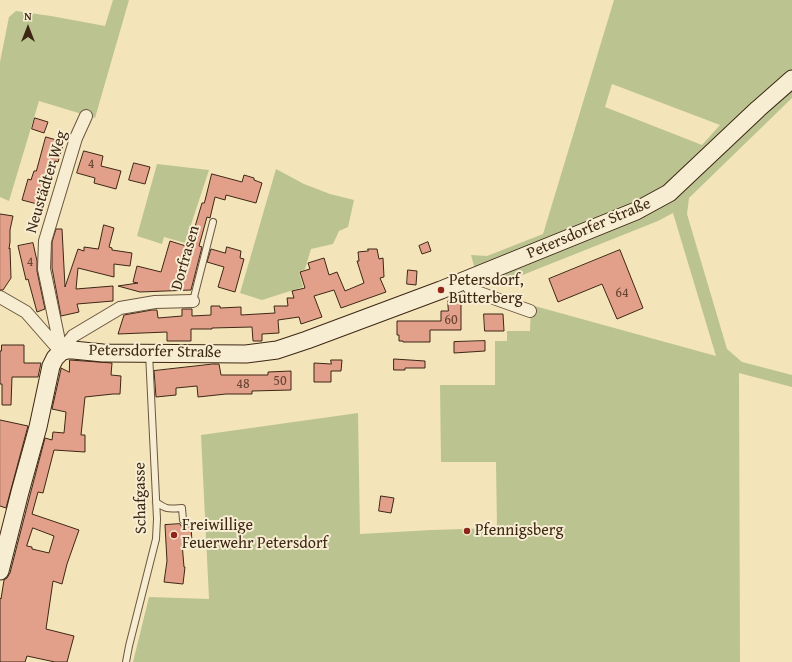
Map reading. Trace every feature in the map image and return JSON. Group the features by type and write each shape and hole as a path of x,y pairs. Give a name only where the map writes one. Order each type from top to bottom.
{"main road":[{"name":"Petersdorfer Straße","path":"61,352 73,350 104,353 246,354 277,350 441,290 636,211 669,193 792,79"},
{"path":"0,570 38,427 51,366 55,358 61,352"}],"street":[{"name":"Neustädter Weg","path":"61,352 44,269 45,241 76,138 86,116"},
{"path":"464,280 471,290 530,311"},
{"path":"0,297 26,312 61,352"},
{"name":"Dorfrasen","path":"61,352 73,336 120,308 155,302 193,301"}],"lane":[{"name":"Dorfrasen","path":"193,301 213,222"},
{"name":"Schafgasse","path":"126,662 156,539 157,519 149,353"},
{"path":"156,502 167,509 182,508 183,520"}],"green space":[{"path":"113,0 129,0 95,118 39,101 9,201 0,197 0,62 9,17 16,11 105,26"},
{"path":"614,0 792,0 792,98 689,198 687,214 727,349 742,362 792,375 792,387 739,373 740,662 133,662 149,597 209,599 201,435 358,413 360,534 497,528 496,462 441,462 440,385 495,385 495,341 507,341 507,331 530,331 531,305 716,356 673,213 658,221 500,284 480,287 471,255 487,256 543,234","holes":["612,84 720,125 702,145 605,107"]},
{"path":"157,164 209,170 185,243 164,237 162,244 137,236"},
{"path":"276,169 304,184 330,194 354,200 348,227 339,231 333,244 311,249 305,269 299,272 303,287 262,300 240,293"}],"building":[{"path":"35,118 48,122 44,133 32,129"},
{"path":"46,137 60,141 59,144 63,145 58,162 55,161 41,205 22,200 28,179 31,180 34,171 36,171"},
{"path":"84,151 103,156 101,166 121,171 116,189 94,183 95,178 77,173"},
{"path":"134,163 150,167 145,184 129,180"},
{"path":"212,174 242,182 244,175 254,178 254,180 262,183 256,203 226,195 225,200 215,197 210,218 207,217 199,246 202,247 191,290 140,292 118,286 138,283 133,282 137,266 161,272 170,241 189,247"},
{"path":"0,214 13,216 10,230 9,249 10,248 11,278 3,290 0,290"},
{"path":"104,225 114,228 109,247 112,248 112,250 132,253 130,266 114,264 114,277 78,268 76,289 113,286 113,301 77,304 79,312 61,316 52,268 52,242 56,229 62,229 65,287 78,249 84,251 84,247 98,249"},
{"path":"428,242 431,251 422,254 419,246"},
{"path":"33,243 45,309 37,312 28,279 26,280 18,246"},
{"path":"227,247 241,251 240,258 244,259 235,292 218,287 224,267 207,262 211,249 225,253"},
{"path":"368,249 377,249 379,259 383,258 384,277 380,278 386,292 341,308 334,290 314,296 322,317 301,324 299,317 278,320 279,333 262,334 262,341 253,341 252,327 191,329 191,341 167,341 167,332 118,334 124,315 152,310 157,310 158,318 182,316 182,309 192,309 192,316 211,315 211,306 220,306 220,308 241,307 241,315 275,313 274,306 288,306 287,298 294,298 292,291 305,288 300,272 310,269 308,263 324,258 329,275 337,272 345,291 364,283 357,261 359,261 358,252 368,251"},
{"path":"620,250 643,308 617,319 602,284 558,302 549,279"},
{"path":"408,270 417,271 416,285 407,284"},
{"path":"448,301 461,301 461,330 430,330 430,342 399,341 399,335 397,335 397,321 441,321 441,311 448,311"},
{"path":"484,314 503,314 504,331 485,331"},
{"path":"485,341 485,351 454,353 454,342"},
{"path":"2,345 24,345 24,363 41,363 38,377 12,377 11,405 2,405 2,384 0,384 0,351"},
{"path":"394,359 425,361 425,368 405,368 405,370 394,370"},
{"path":"70,360 112,363 111,375 121,376 120,394 85,397 81,435 85,435 85,452 54,450 43,493 38,492 32,514 79,530 67,564 62,584 53,581 46,629 74,636 67,662 55,662 27,656 25,662 0,662 0,598 1,599 4,580 10,573 45,438 52,440 53,432 64,433 66,412 52,409 61,368 69,372","holes":["33,528 54,536 49,553 32,549 32,547 27,546"]},
{"path":"331,360 342,360 341,371 331,371 331,382 314,382 314,363 331,364"},
{"path":"219,364 221,375 268,375 268,372 291,371 291,390 252,391 252,394 226,394 198,397 197,386 176,388 176,395 156,397 154,371"},
{"path":"0,420 28,426 6,508 0,506"},
{"path":"381,496 394,498 391,513 379,511"},
{"path":"180,524 181,526 191,526 192,542 182,543 185,567 183,584 164,582 167,561 165,525"}],"place":[{"name":"Petersdorf, Butterberg","path":"441,290"},
{"name":"Pfennigsberg","path":"467,531"},
{"name":"Freiwillige Feuerwehr Petersdorf","path":"174,535"}]}
